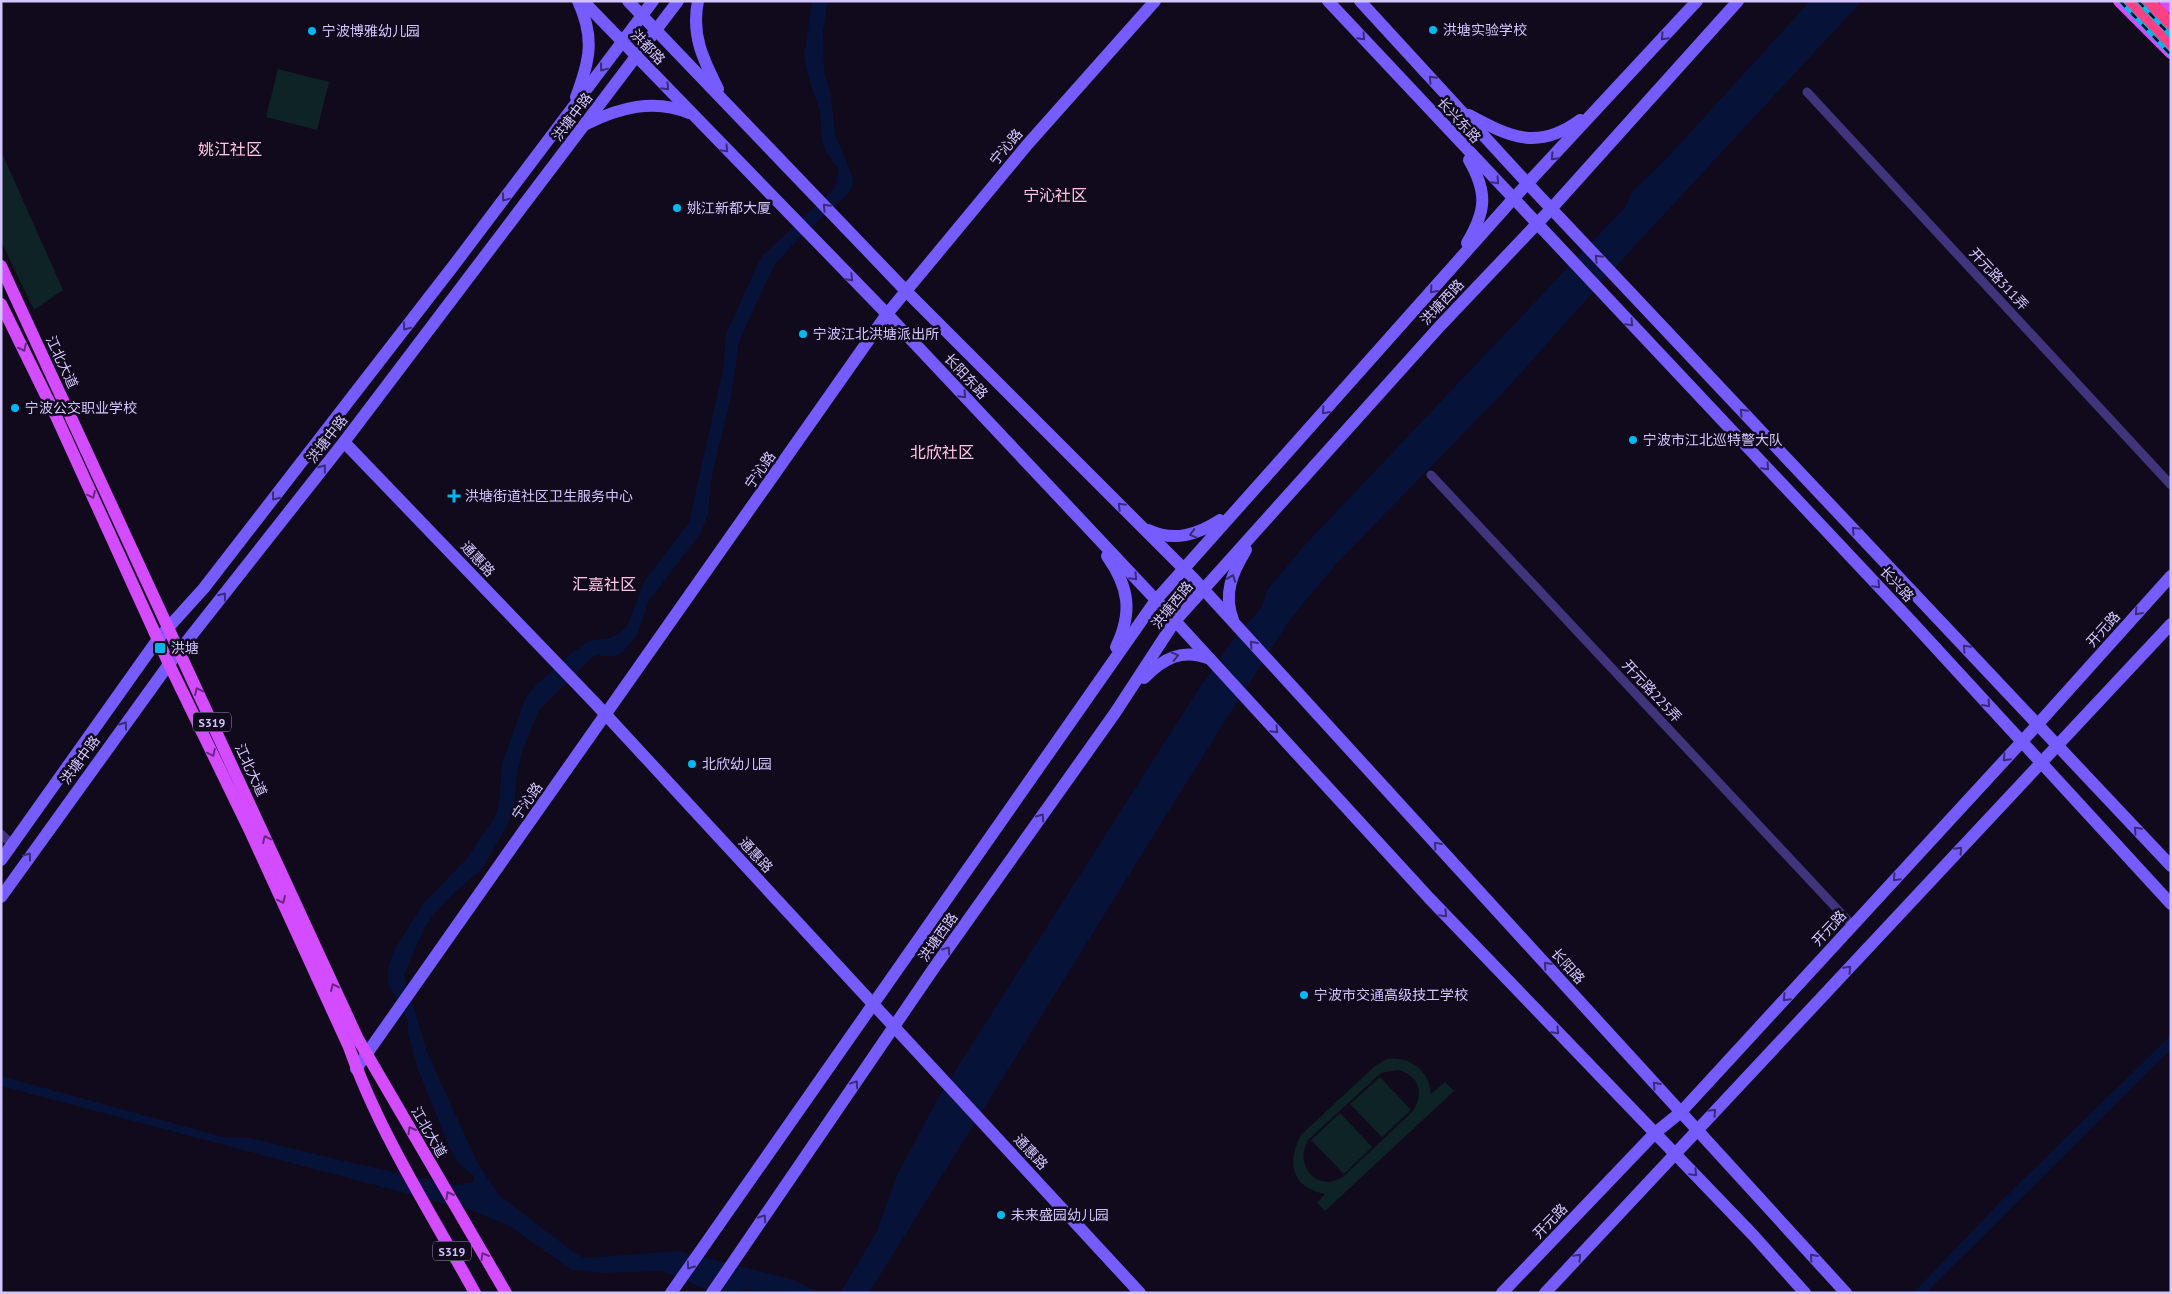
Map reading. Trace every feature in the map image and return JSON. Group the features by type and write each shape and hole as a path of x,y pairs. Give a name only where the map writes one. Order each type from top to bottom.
{"highway":[{"path":"2130,1 2171,43"},
{"path":"2147,1 2171,26"}],"main road":[{"path":"570,111 589,53 588,21 578,1"},
{"name":"洪都路","path":"583,1 692,114"},
{"name":"洪都路","path":"628,1 724,100"},
{"name":"洪塘中路","path":"1,860 158,639 204,588 653,1"},
{"name":"洪塘中路","path":"1,897 9,882 169,664 344,442 678,1"},
{"path":"698,1 696,34 700,54 724,100"},
{"name":"宁沁路","path":"356,1069 887,314 1027,145 1155,1"},
{"name":"长兴东路","path":"1328,1 1569,259"},
{"name":"长兴东路","path":"1360,1 1584,243"},
{"name":"洪塘西路","path":"674,1288 1156,600 1513,199 1697,1"},
{"name":"洪塘西路","path":"712,1293 894,1026 1125,697 1176,621 1440,326 1551,209 1738,1"},
{"path":"2119,1 2171,53"},
{"path":"2165,1 2171,7"},
{"name":"长阳东路","path":"724,100 907,292 1183,568 1237,627"},
{"path":"1461,111 1517,138 1533,139 1567,130 1604,102"},
{"path":"584,125 606,114 645,105 663,105 692,114"},
{"name":"长阳东路","path":"692,114 887,314 1176,621 1430,899 1655,1133"},
{"path":"1453,267 1474,230 1483,208 1483,190 1477,174 1457,139"},
{"name":"长兴路","path":"1584,243 2171,866"},
{"name":"长兴路","path":"1569,259 1905,614 2171,904"},
{"name":"江北大道","path":"1,266 366,1053 506,1293"},
{"name":"江北大道","path":"1,304 56,416 169,664 250,831 349,1047 356,1069 403,1163 475,1293"},
{"name":"通惠路","path":"344,442 478,580 549,658 606,715 1140,1293"},
{"path":"1142,527 1164,536 1195,534 1235,511"},
{"path":"1080,520 1114,566 1127,595 1124,629 1101,678"},
{"path":"1237,627 1228,607 1229,585 1257,530"},
{"name":"开元路","path":"1502,1293 1655,1133 1681,1112 2038,724 2171,576"},
{"path":"1545,1293 2171,624"},
{"name":"长阳路","path":"1237,627 1846,1293"},
{"path":"1125,697 1166,658 1187,654 1212,662"},
{"path":"1655,1133 1805,1293"}],"street":[{"name":"开元路311弄","path":"1807,92 2171,485"},
{"name":"开元路225弄","path":"1431,475 1852,925"},
{"path":"1,834 12,844"}],"green space":[{"path":"278,69 329,82 317,130 266,117"},
{"path":"1,151 63,290 34,310 1,241"},
{"path":"1387,1059 1404,1060 1423,1072 1430,1086 1431,1094 1445,1082 1454,1091 1325,1211 1317,1203 1325,1194 1305,1186 1295,1173 1293,1165 1296,1146 1301,1135 1375,1066","holes":["1398,1070 1405,1072 1415,1080 1418,1086 1419,1098 1413,1111 1343,1177 1333,1181 1324,1181 1316,1179 1310,1174 1304,1159 1304,1149 1308,1140 1381,1073"]},
{"path":"1380,1077 1411,1110 1382,1137 1350,1104"},
{"path":"1340,1113 1372,1147 1344,1174 1311,1140"}],"water":[{"path":"812,1 828,1 823,31 824,71 831,95 835,134 853,178 852,188 846,196 798,239 774,266 749,319 739,343 732,391 711,481 708,515 700,534 649,601 637,635 623,652 612,657 598,655 591,658 539,710 522,752 517,774 514,808 508,824 482,869 455,892 435,913 424,929 404,975 427,1052 478,1164 499,1195 576,1254 585,1258 678,1251 795,1280 819,1293 743,1290 732,1293 705,1289 662,1271 602,1273 572,1270 508,1225 473,1211 1,1086 1,1076 224,1137 250,1138 455,1185 474,1182 474,1176 458,1163 449,1146 418,1070 408,1033 408,1021 388,984 388,969 394,950 423,904 467,858 495,817 499,803 502,763 526,697 536,685 573,652 589,641 609,638 618,634 627,626 645,580 689,523 723,370 726,334 761,257 835,188 839,170 826,152 822,141 820,111 810,83 804,56"},
{"path":"1810,1 1862,1 1630,251 1500,396 1338,562 1292,617 1223,724 869,1293 840,1293 876,1233 898,1173 941,1093 1196,693 1232,641 1261,608 1268,589 1304,546 1627,205 1633,191 1667,158"},
{"path":"2171,1035 2171,1049 1926,1293 1913,1293 2003,1199"}],"railway":[{"path":"2120,1 2171,55"},
{"path":"2138,1 2171,36"}],"place":[{"name":"洪塘实验学校","path":"1433,30"},
{"name":"宁波博雅幼儿园","path":"312,31"},
{"name":"姚江新都大厦","path":"677,208"},
{"name":"宁波江北洪塘派出所","path":"803,334"},
{"name":"宁波公交职业学校","path":"15,408"},
{"name":"宁波市江北巡特警大队","path":"1633,440"},
{"name":"洪塘街道社区卫生服务中心","path":"454,496"},
{"name":"洪塘","path":"160,648"},
{"name":"北欣幼儿园","path":"692,764"},
{"name":"宁波市交通高级技工学校","path":"1304,995"},
{"name":"未来盛园幼儿园","path":"1001,1215"}],"district":[{"name":"姚江社区","path":"230,149"},
{"name":"宁沁社区","path":"1055,195"},
{"name":"北欣社区","path":"942,452"},
{"name":"汇嘉社区","path":"604,584"}]}
